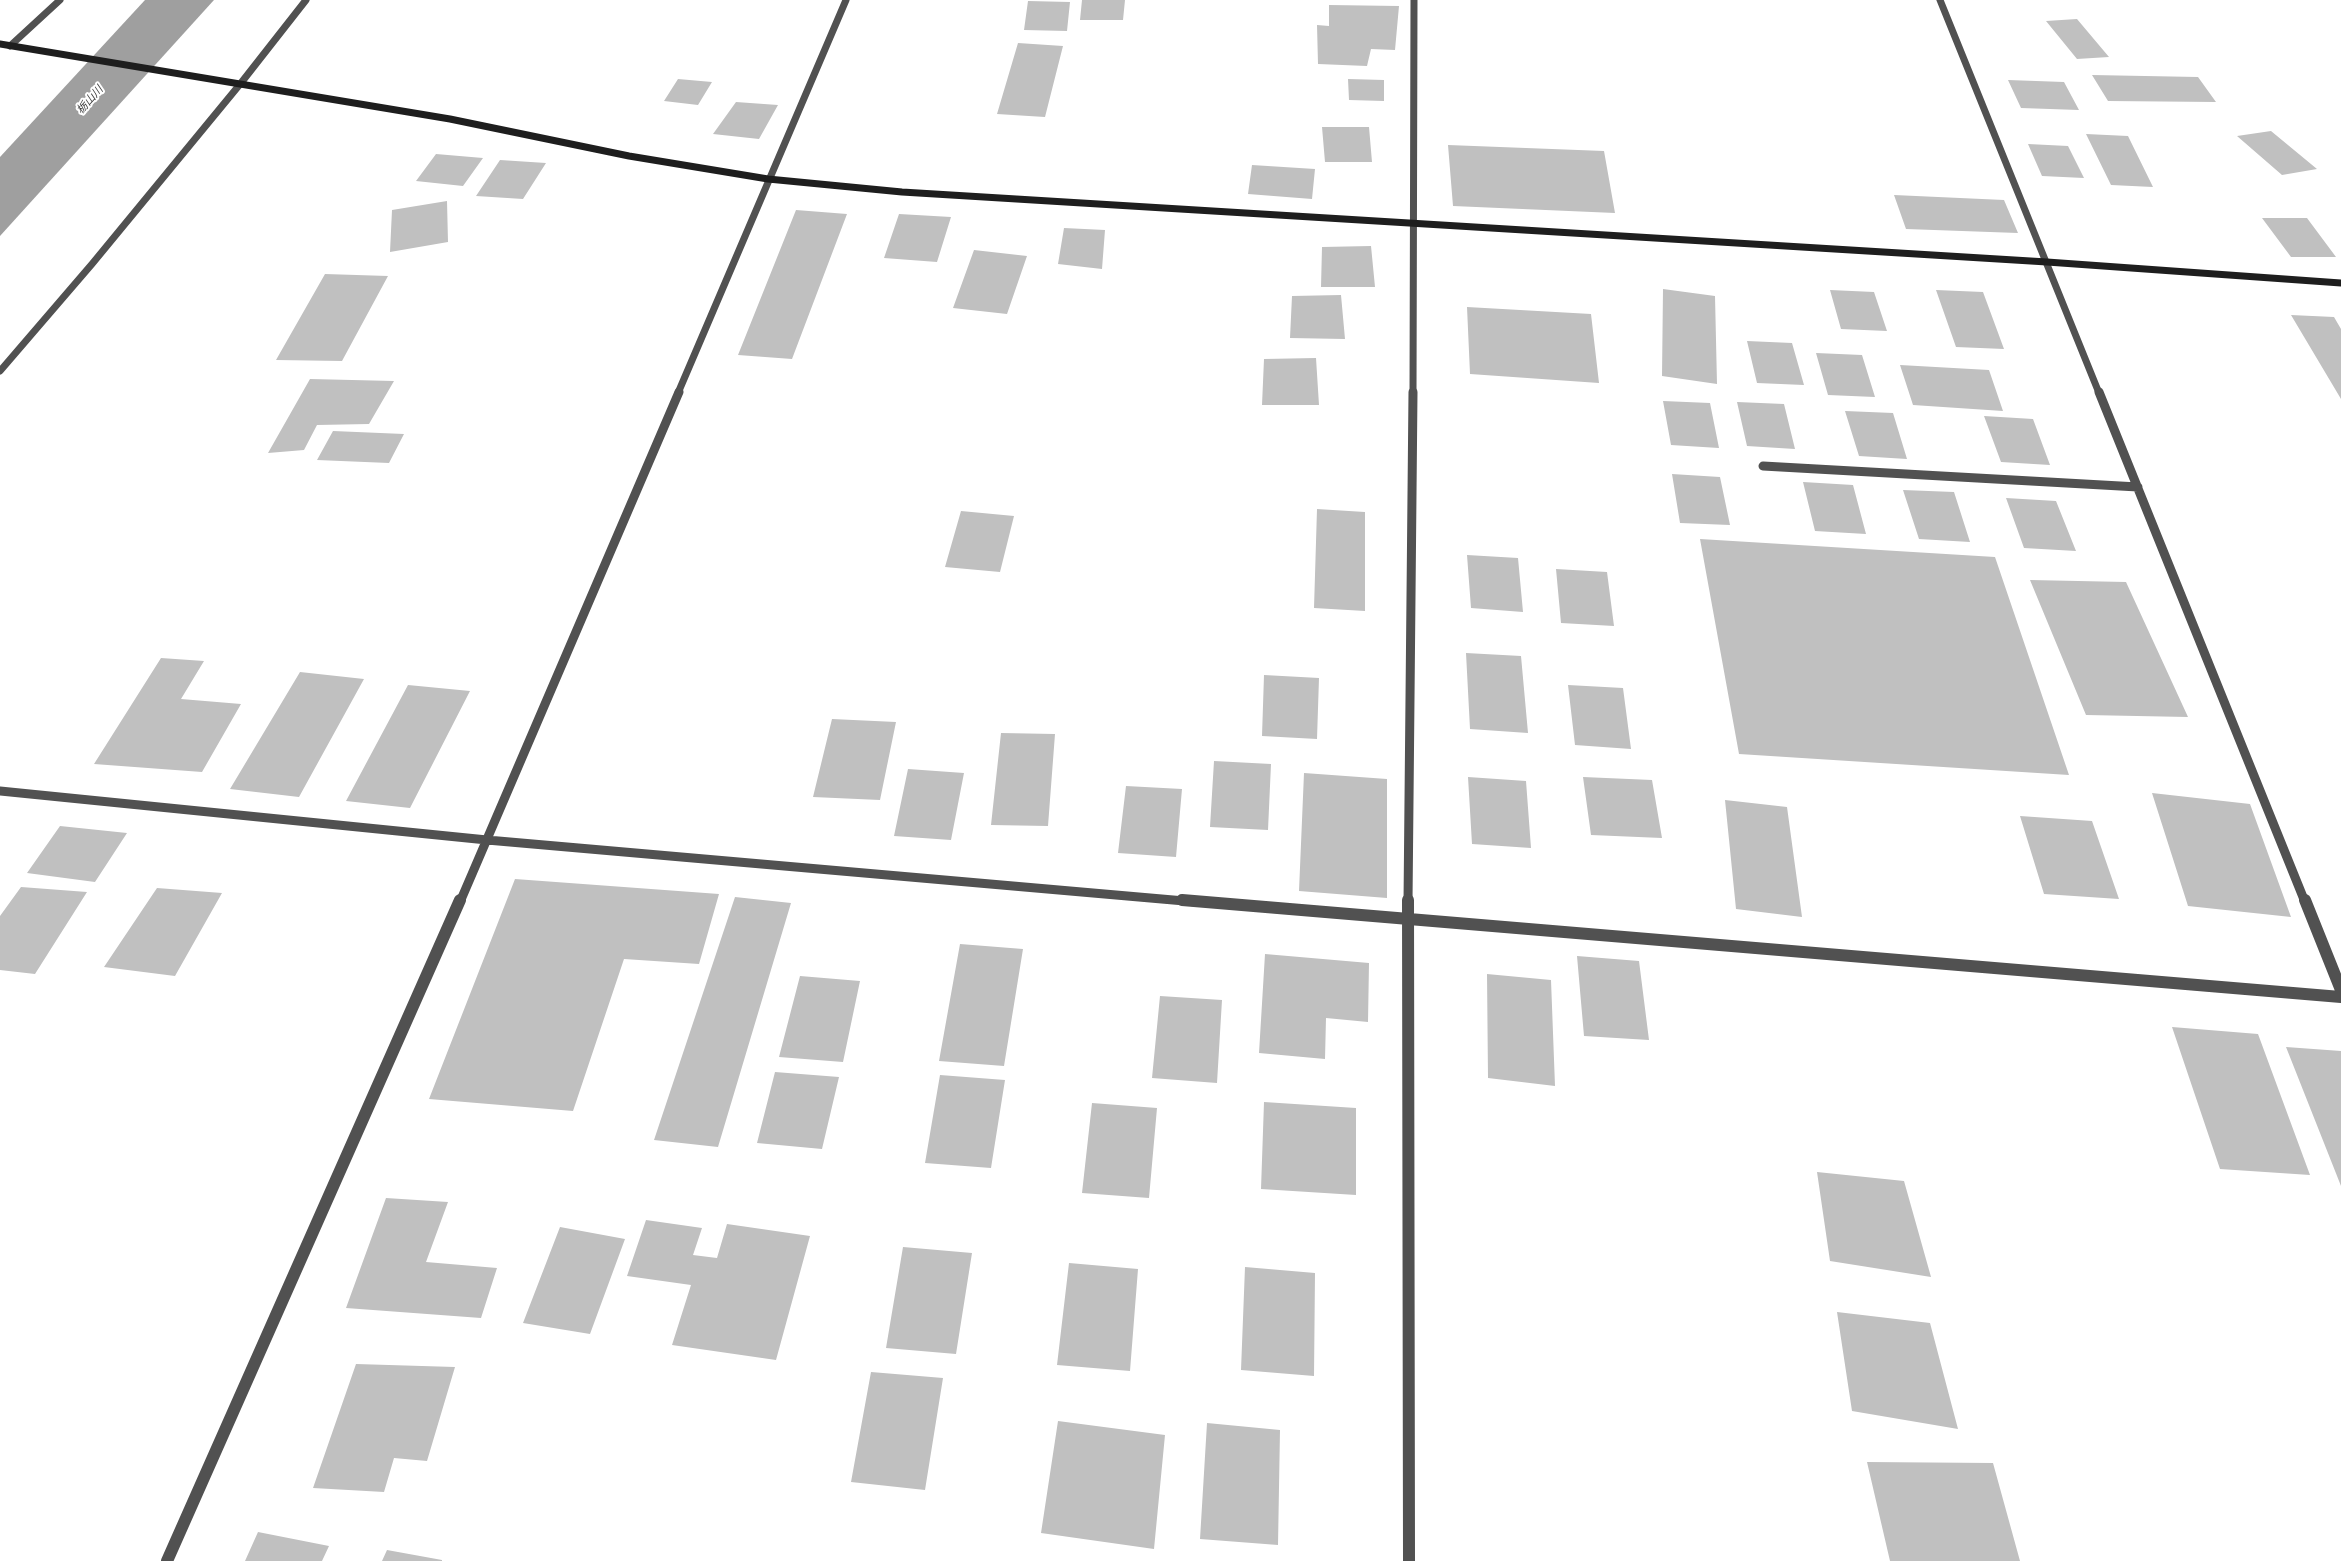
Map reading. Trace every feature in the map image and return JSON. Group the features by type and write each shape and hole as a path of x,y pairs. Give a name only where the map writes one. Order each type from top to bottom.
{"street":[{"path":"10,46 60,0"},
{"path":"0,371 241,83 306,0"},
{"path":"167,1561 487,840 846,0"},
{"path":"1409,1561 1408,920 1415,225 1414,0"},
{"path":"1940,0 2341,990"},
{"path":"0,44 450,119 629,156 768,179 902,192 1415,225 2047,262 2341,283"},
{"path":"1763,466 2138,487"},
{"path":"0,791 487,840 1408,920 2341,996"}],"water":[{"name":"栃山川","path":"145,0 214,0 0,236 0,157"}],"building":[{"path":"1082,0 1125,0 1123,20 1080,20"},
{"path":"1028,1 1070,2 1067,31 1024,30"},
{"path":"1329,5 1399,6 1395,50 1371,49 1367,66 1318,64 1317,25 1329,26"},
{"path":"2077,19 2109,57 2077,59 2046,21"},
{"path":"1018,43 1063,46 1045,117 997,114"},
{"path":"2092,75 2198,77 2216,102 2108,101"},
{"path":"678,79 712,82 698,105 664,101"},
{"path":"1348,79 1384,80 1384,101 1349,100"},
{"path":"2008,80 2064,82 2079,110 2021,108"},
{"path":"736,102 778,105 759,139 713,134"},
{"path":"1322,127 1369,127 1372,162 1325,162"},
{"path":"2271,131 2317,169 2282,175 2237,136"},
{"path":"2086,134 2128,136 2153,187 2111,185"},
{"path":"2028,144 2068,146 2084,178 2042,176"},
{"path":"1448,145 1604,151 1615,213 1453,206"},
{"path":"436,154 483,158 463,186 416,181"},
{"path":"500,160 546,163 523,199 476,196"},
{"path":"1252,165 1315,169 1312,199 1248,194"},
{"path":"1894,195 2004,200 2018,233 1906,229"},
{"path":"447,201 448,242 390,252 392,210"},
{"path":"796,210 847,214 792,359 738,355"},
{"path":"899,214 951,217 937,262 884,258"},
{"path":"2262,218 2307,218 2336,257 2291,257"},
{"path":"1064,228 1105,230 1102,269 1058,264"},
{"path":"1371,246 1375,287 1321,287 1322,247"},
{"path":"974,250 1027,256 1007,314 953,308"},
{"path":"325,274 388,276 342,361 276,360"},
{"path":"1663,289 1715,296 1717,384 1662,376"},
{"path":"1830,290 1874,292 1887,331 1841,329"},
{"path":"1936,290 1983,292 2004,349 1956,347"},
{"path":"1341,295 1345,339 1290,338 1292,296"},
{"path":"1467,307 1591,314 1599,383 1470,374"},
{"path":"2291,315 2334,317 2341,329 2341,399"},
{"path":"1747,341 1792,343 1804,385 1757,383"},
{"path":"1816,353 1862,355 1875,397 1828,395"},
{"path":"1316,358 1319,405 1262,405 1264,359"},
{"path":"1900,365 1989,370 2003,411 1913,405"},
{"path":"310,379 394,381 369,424 317,425 304,450 268,453"},
{"path":"1663,401 1710,403 1719,448 1671,445"},
{"path":"1737,402 1784,404 1795,449 1747,446"},
{"path":"1845,411 1893,413 1907,459 1859,456"},
{"path":"1984,416 2033,419 2050,465 2001,462"},
{"path":"333,431 404,434 389,463 317,460"},
{"path":"1672,474 1720,477 1730,525 1680,523"},
{"path":"1803,482 1853,485 1866,534 1815,531"},
{"path":"1903,490 1954,492 1970,542 1919,539"},
{"path":"2006,498 2056,501 2076,551 2024,548"},
{"path":"1317,509 1365,512 1365,611 1314,608"},
{"path":"961,511 1014,516 1000,572 945,567"},
{"path":"1700,539 1995,557 2069,775 1739,754"},
{"path":"1467,555 1518,558 1523,612 1471,608"},
{"path":"1556,569 1607,572 1614,626 1561,623"},
{"path":"2030,580 2126,582 2188,717 2086,715"},
{"path":"1466,653 1521,656 1528,733 1470,729"},
{"path":"161,658 204,661 181,699 241,704 202,772 94,764"},
{"path":"300,672 364,679 299,797 230,789"},
{"path":"1264,675 1319,678 1317,739 1262,736"},
{"path":"408,685 470,691 410,808 346,801"},
{"path":"1568,685 1623,688 1631,749 1575,745"},
{"path":"832,719 896,722 880,800 813,797"},
{"path":"1001,733 1055,734 1048,826 991,825"},
{"path":"1214,761 1271,764 1268,830 1210,827"},
{"path":"908,769 964,773 951,840 894,836"},
{"path":"1304,773 1387,779 1387,898 1299,891"},
{"path":"1468,777 1526,781 1531,848 1472,844"},
{"path":"1583,777 1652,780 1662,838 1591,835"},
{"path":"1126,786 1182,789 1176,857 1118,853"},
{"path":"2152,793 2250,804 2291,917 2188,906"},
{"path":"1725,800 1787,807 1802,917 1736,909"},
{"path":"2020,816 2092,821 2119,899 2044,894"},
{"path":"60,826 127,833 95,882 27,873"},
{"path":"515,879 719,894 699,964 624,959 573,1111 429,1099"},
{"path":"21,887 87,892 35,974 0,970 0,916"},
{"path":"157,888 222,893 175,976 104,967"},
{"path":"735,897 791,903 718,1147 654,1140"},
{"path":"960,944 1023,949 1004,1066 939,1061"},
{"path":"1265,954 1369,963 1368,1022 1326,1018 1325,1059 1259,1053"},
{"path":"1577,956 1639,961 1649,1040 1584,1036"},
{"path":"1487,974 1551,980 1555,1086 1488,1078"},
{"path":"800,976 860,981 843,1062 779,1057"},
{"path":"1160,996 1222,1000 1217,1083 1152,1078"},
{"path":"2172,1027 2258,1034 2310,1175 2220,1169"},
{"path":"2286,1047 2341,1051 2341,1186"},
{"path":"775,1072 839,1077 822,1149 757,1143"},
{"path":"940,1075 1005,1080 991,1168 925,1163"},
{"path":"1264,1102 1356,1108 1356,1195 1261,1189"},
{"path":"1092,1103 1157,1108 1149,1198 1082,1193"},
{"path":"1817,1172 1904,1181 1931,1277 1830,1261"},
{"path":"386,1198 448,1202 426,1262 497,1268 481,1318 346,1308"},
{"path":"646,1220 702,1228 693,1255 717,1258 727,1224 810,1236 776,1360 672,1345 691,1285 627,1276"},
{"path":"560,1227 625,1239 590,1334 523,1323"},
{"path":"903,1247 972,1253 956,1354 886,1348"},
{"path":"1069,1263 1138,1269 1130,1371 1057,1365"},
{"path":"1245,1267 1315,1273 1314,1376 1241,1370"},
{"path":"1837,1312 1930,1323 1958,1429 1852,1411"},
{"path":"356,1364 455,1367 427,1461 394,1458 384,1492 313,1488"},
{"path":"871,1372 943,1378 925,1490 851,1482"},
{"path":"1058,1421 1165,1435 1154,1549 1041,1533"},
{"path":"1207,1423 1280,1430 1278,1545 1200,1539"},
{"path":"1867,1462 1993,1463 2020,1561 1890,1561"},
{"path":"258,1532 329,1546 322,1561 245,1561"},
{"path":"387,1550 442,1560 442,1561 382,1561"}]}
